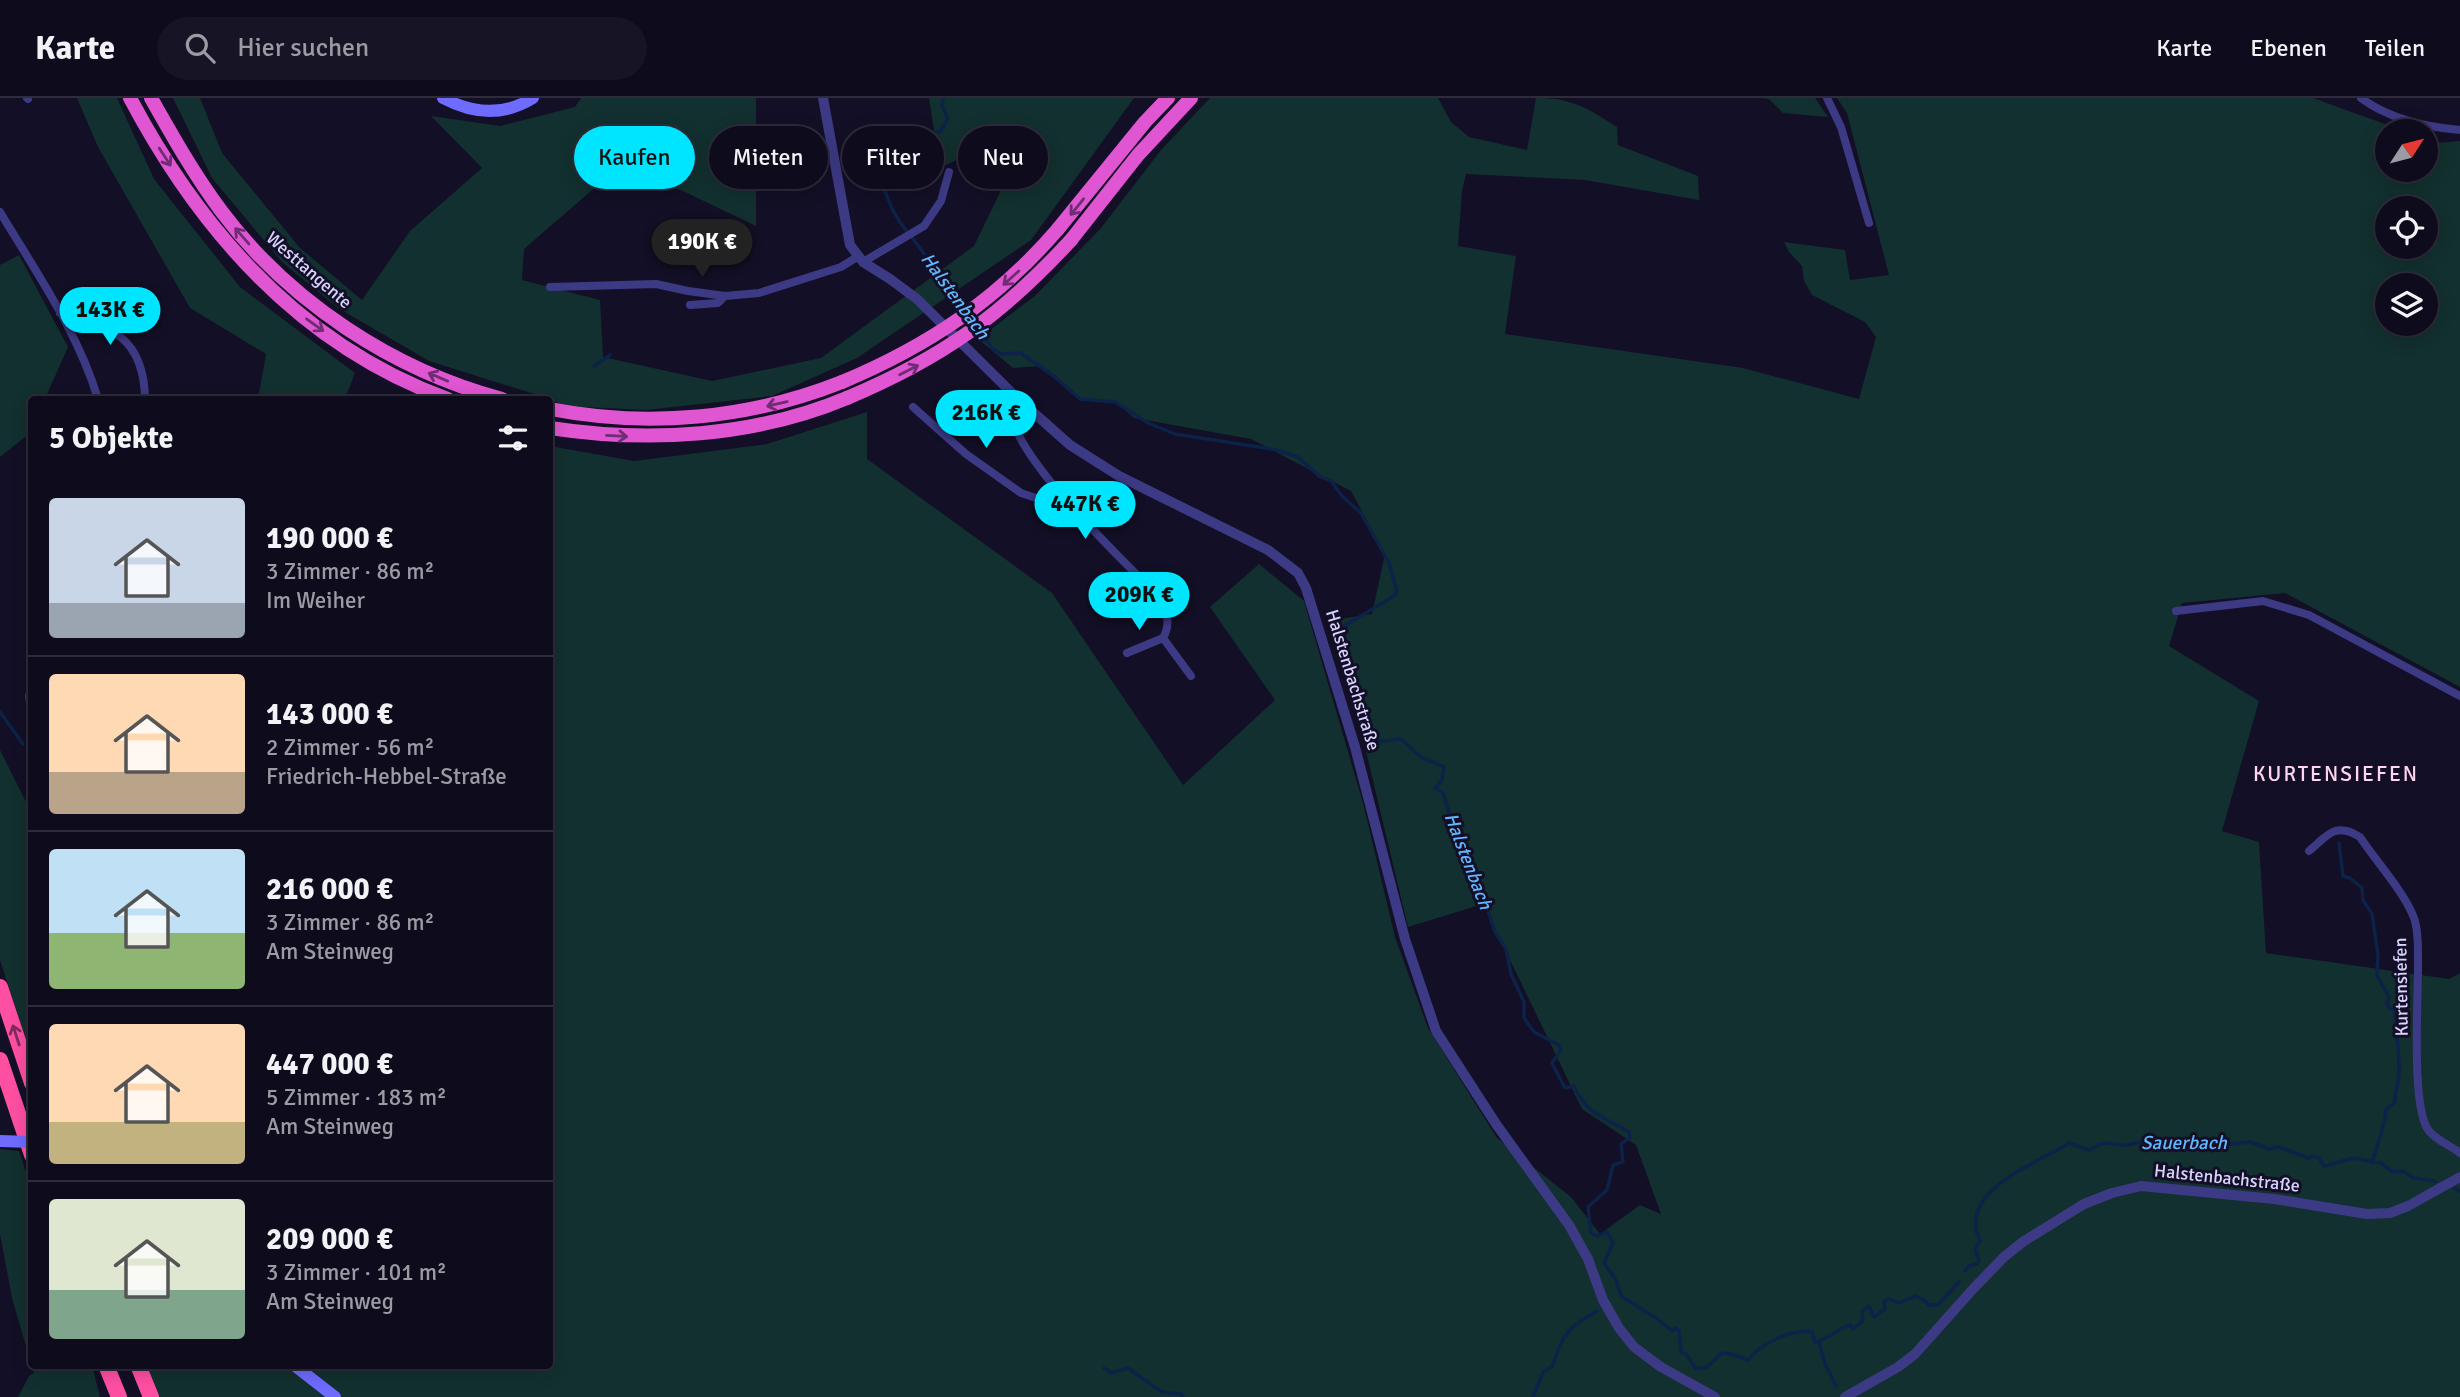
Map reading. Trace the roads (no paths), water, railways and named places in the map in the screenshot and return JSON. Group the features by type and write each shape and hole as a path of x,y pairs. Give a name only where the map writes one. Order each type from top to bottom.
{"highway":[{"name":"Westtangente","path":"130,98 200,211 262,281 299,313 369,361 441,396"},
{"name":"Westtangente","path":"151,98 182,153 222,212 263,259 296,290 341,325 416,368 493,396"},
{"path":"553,410 628,418 709,416 787,402 842,382 916,348 950,327 1014,276 1058,229 1145,122 1168,98"},
{"path":"553,428 611,436 687,435 770,422 807,413 847,398 923,363 966,335 1023,290 1071,240 1138,155 1191,98"},
{"path":"0,987 28,1071"},
{"path":"0,1060 28,1143"},
{"path":"108,1369 119,1397"},
{"path":"131,1369 142,1397"},
{"path":"140,1369 151,1397"}],"main road":[{"path":"443,98 465,108 489,112 506,110 533,98"},
{"path":"0,1140 28,1142"},
{"path":"300,1369 335,1397"}],"street":[{"path":"823,98 850,245 860,260"},
{"path":"1827,98 1841,127 1869,223"},
{"path":"2361,98 2404,120 2460,130"},
{"path":"550,287 656,284 725,296 771,289 860,260 924,226 941,201 949,172"},
{"path":"0,212 60,313 91,376 97,396"},
{"name":"Halstenbachstraße","path":"860,260 917,299 1048,428 1095,463 1268,550 1298,573 1306,588 1355,747 1405,939 1436,1031 1496,1124 1569,1225 1588,1259 1604,1300 1619,1328 1634,1347 1661,1367 1715,1397"},
{"path":"690,305 718,303 725,296"},
{"path":"60,313 100,323 128,342 139,361 145,383 145,396"},
{"path":"1016,397 1011,406 1016,427 1032,457 1066,499 1158,596 1167,613 1168,628 1163,638 1127,653"},
{"path":"913,407 966,454 1021,493 1057,505 1066,499"},
{"path":"2176,611 2263,601 2309,615 2460,696"},
{"path":"1163,638 1191,676"},
{"name":"Kurtensiefen","path":"2309,850 2323,836 2334,831 2349,831 2360,837 2406,902 2414,918 2419,993 2417,1077 2420,1110 2429,1131 2460,1153"},
{"name":"Halstenbachstraße","path":"1845,1397 1898,1367 1915,1354 1980,1281 2024,1241 2075,1208 2112,1193 2141,1186 2274,1199 2367,1214 2390,1213 2460,1177"}],"waterway":[{"name":"Halstenbach","path":"906,230 885,192 882,159 885,151 897,148 919,133 940,132 948,119 942,105 943,98"},
{"name":"Halstenbach","path":"911,236 965,309"},
{"name":"Halstenbach","path":"979,329 992,348 1001,354 1021,353 1080,399 1115,402 1148,423 1175,434 1272,449 1298,457 1319,476 1331,481 1342,496 1361,513 1389,563 1397,591 1394,596 1333,635 1372,742 1401,739 1421,757 1444,767 1442,780 1435,788 1443,793 1453,825 1464,838 1495,932 1506,949 1511,974 1524,1002 1524,1018 1534,1032 1559,1045 1561,1050 1552,1063 1565,1088 1574,1086 1591,1109 1629,1132 1630,1138 1621,1144 1623,1162 1613,1165 1607,1190 1588,1207 1591,1233 1597,1236 1607,1232 1613,1243 1604,1263 1616,1280 1621,1296"},
{"path":"594,366 610,355"},
{"path":"0,712 23,744"},
{"path":"2339,843 2343,876 2362,888 2363,900 2372,914 2378,955 2377,976 2389,997 2387,1005 2390,1009 2395,1009 2399,1077 2395,1102 2386,1110 2372,1163"},
{"name":"Sauerbach","path":"1965,1271 1979,1261 1975,1249 1980,1241 1976,1223 1979,1207 1989,1193 2020,1170 2069,1143 2089,1150 2104,1143 2124,1145 2147,1141 2159,1147 2176,1140 2212,1146 2250,1142 2269,1149 2279,1147 2309,1158 2314,1156 2319,1158 2324,1166 2354,1158 2381,1163 2393,1172 2403,1171 2414,1178 2435,1181"},
{"name":"Sauerbach","path":"2454,1188 2460,1191"},
{"name":"Sauerbach","path":"1621,1296 1672,1331 1675,1328 1679,1331 1681,1352 1686,1354 1696,1369 1707,1367 1722,1353 1748,1360 1768,1343 1795,1332 1812,1332 1815,1342 1850,1325 1853,1329 1863,1321 1862,1312 1869,1306 1874,1317 1885,1309 1884,1301 1889,1299 1899,1303 1915,1296 1929,1305 1938,1305 1959,1282"},
{"path":"1533,1397 1543,1372 1552,1367 1567,1333 1597,1311"},
{"path":"1819,1342 1825,1364 1836,1386"},
{"path":"1104,1368 1111,1373 1128,1368 1162,1392 1181,1394 1183,1397"}],"district":[{"name":"KURTENSIEFEN","path":"2336,774"}]}
